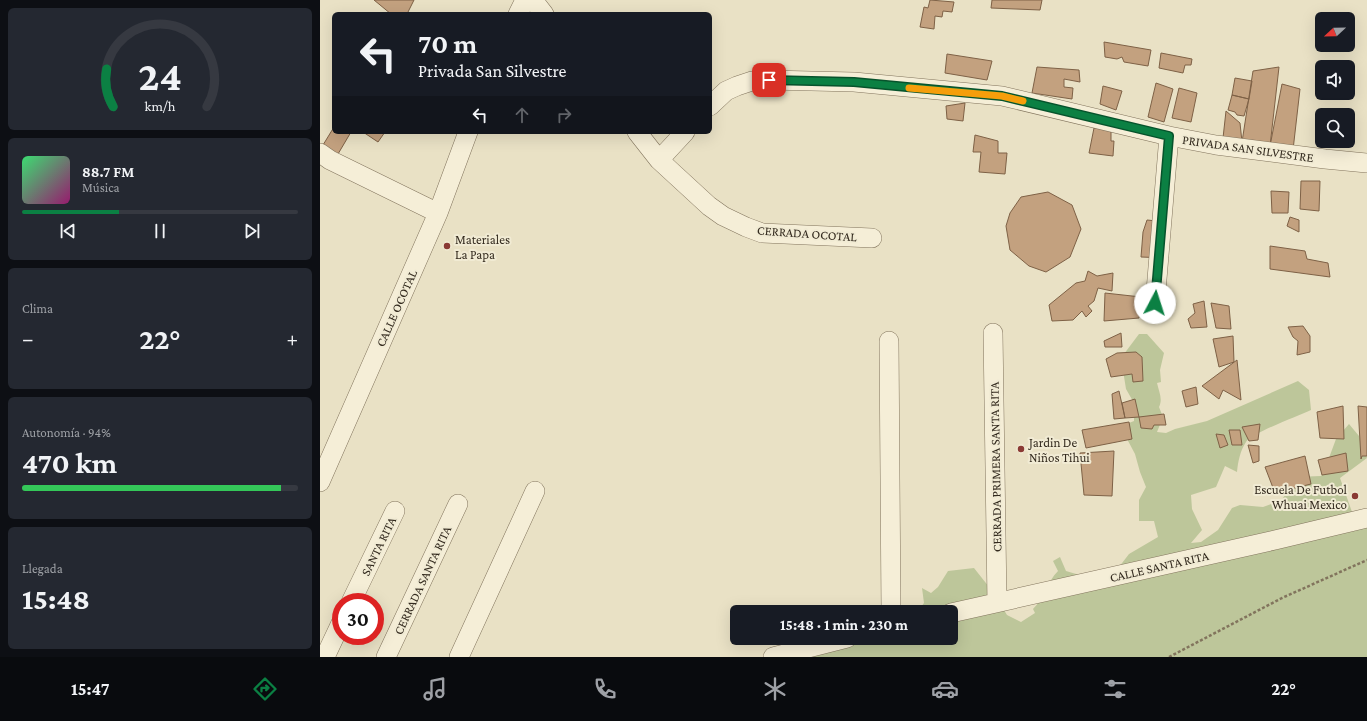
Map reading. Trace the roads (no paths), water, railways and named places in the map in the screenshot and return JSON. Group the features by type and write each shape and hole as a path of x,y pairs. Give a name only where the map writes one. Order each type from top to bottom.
{"street":[{"path":"519,12 525,0"},
{"path":"533,0 542,12"},
{"name":"PRIVADA SAN SILVESTRE","path":"712,104 726,92 737,86 752,81 854,82 1002,96 1169,136 1216,145 1367,163"},
{"name":"CALLE OCOTAL","path":"320,482 438,213 467,134"},
{"name":"CERRADA OCOTAL","path":"639,134 659,160 723,216 746,227 762,233 872,238"},
{"path":"659,160 683,134"},
{"path":"1155,303 1169,136"},
{"path":"320,154 438,213"},
{"name":"CERRADA PRIMERA SANTA RITA","path":"993,333 998,602"},
{"path":"889,340 891,605"},
{"path":"459,657 535,491"},
{"name":"CERRADA SANTA RITA","path":"386,657 458,504"},
{"name":"SANTA RITA","path":"355,593 395,511"},
{"name":"CALLE SANTA RITA","path":"958,611 1367,518"},
{"path":"325,657 332,642"},
{"path":"773,657 820,645"}],"place":[{"name":"Materiales La Papa","path":"447,246"},
{"name":"Jardin De Niños Tihui","path":"1021,449"},
{"name":"Escuela De Futbol Whuai Mexico","path":"1355,496"}]}
